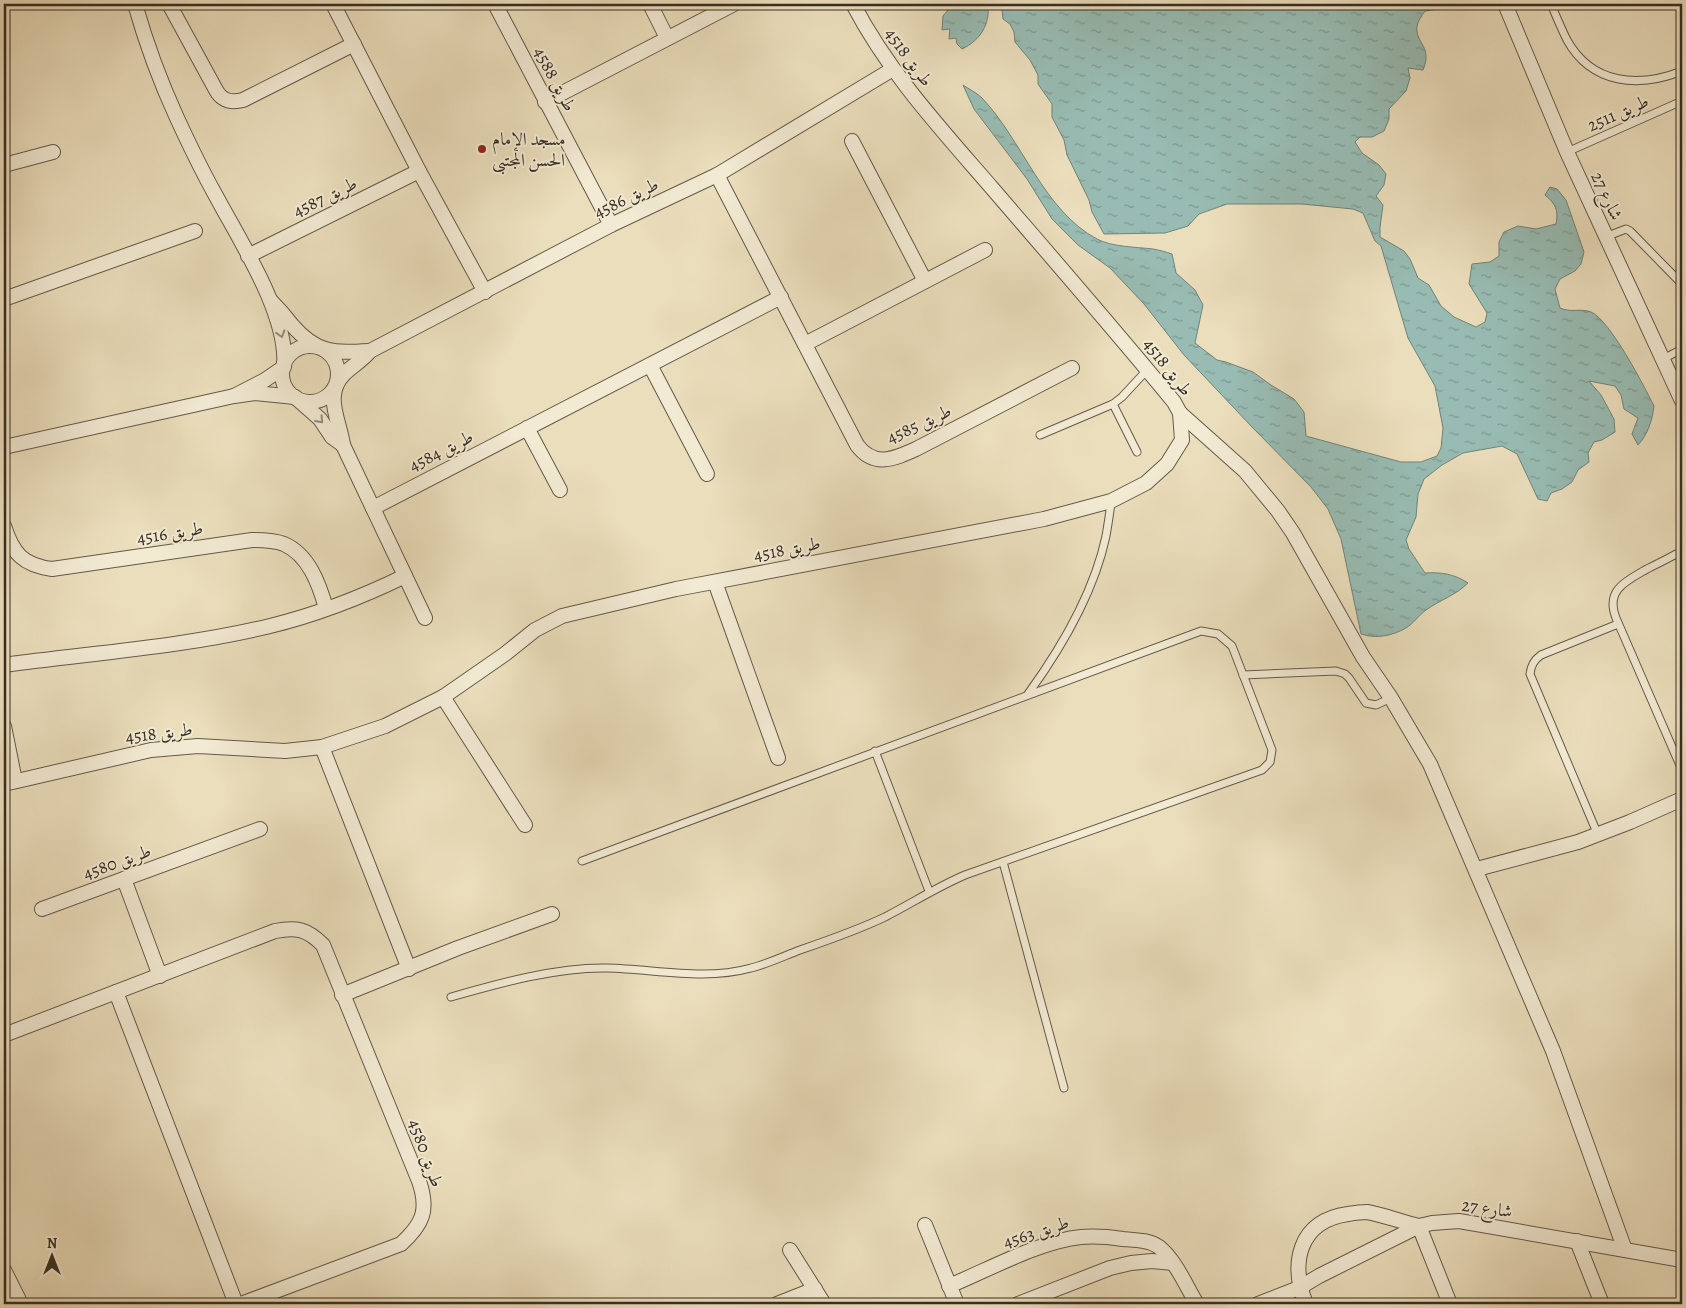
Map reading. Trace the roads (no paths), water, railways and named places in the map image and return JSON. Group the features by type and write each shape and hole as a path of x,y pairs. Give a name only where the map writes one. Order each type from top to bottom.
{"street":[{"path":"135,4 161,81 177,118 271,302 283,340 284,384 289,392 316,416 332,437 343,445"},
{"path":"169,4 216,90 224,100 230,102 243,100 354,44"},
{"path":"333,4 419,171 485,292"},
{"name":"طريق 4588","path":"494,4 611,225"},
{"path":"650,4 667,38"},
{"path":"545,102 734,4"},
{"name":"طريق 4518","path":"9,783 151,750 174,747 198,746 284,751 322,747 385,726 443,697 505,654 535,630 562,616 667,591 1044,519 1111,501 1146,483 1167,464 1182,440 1180,413 1174,402 1111,325 921,105 875,44 853,4"},
{"name":"شارع 27","path":"1505,4 1567,152 1682,401"},
{"name":"طريق 4586","path":"337,382 370,351 611,225 717,175 893,69"},
{"path":"852,141 925,282"},
{"path":"4,165 53,152"},
{"name":"طريق 4587","path":"248,256 419,171"},
{"name":"طريق 4585","path":"717,175 857,445 863,452 874,458 886,460 916,450 1072,368"},
{"path":"4,299 195,231"},
{"path":"805,344 984,250"},
{"name":"طريق 4584","path":"373,508 781,297"},
{"path":"271,302 282,310 298,330 318,348"},
{"path":"234,396 265,380 284,367 287,359 293,352 301,348 318,348 326,351 332,357 338,373 333,404 342,434 343,445 426,618"},
{"name":"طريق 4586","path":"318,348 345,352 370,351"},
{"path":"650,365 706,474"},
{"path":"4,447 234,396 255,393 295,397 303,401 312,402 320,400 334,390 337,382"},
{"path":"1180,413 1245,471 1278,511 1293,533 1363,658 1430,764 1477,869 1553,1051 1625,1250"},
{"path":"527,428 560,490"},
{"name":"طريق 4516","path":"4,526 9,544 30,565 52,569 252,540 268,540 283,544 297,552 316,579 326,608"},
{"path":"4,665 137,649 270,626 326,608 405,576"},
{"path":"715,582 778,758"},
{"path":"443,697 525,825"},
{"path":"4,726 9,783"},
{"path":"322,747 409,969"},
{"path":"1477,869 1578,842 1682,799"},
{"name":"طريق 4580","path":"42,909 260,829"},
{"path":"124,879 160,976"},
{"path":"342,995 458,948 552,914"},
{"name":"طريق 4580","path":"4,1035 275,931 290,928 304,930 323,945 419,1181 423,1193 424,1206 422,1218 414,1232 401,1244 240,1304"},
{"path":"116,992 236,1304"},
{"path":"1306,1304 1299,1288 1299,1256 1308,1234 1322,1222 1338,1216 1366,1212 1419,1226 1450,1304"},
{"name":"شارع 27","path":"1258,1304 1299,1288 1419,1226 1432,1223 1459,1222 1682,1260"},
{"path":"925,1224 957,1304"},
{"name":"طريق 4563","path":"949,1286 1061,1240 1081,1237 1102,1237 1149,1242 1158,1247 1173,1263 1197,1304"},
{"path":"1577,1242 1602,1304"},
{"path":"790,1250 824,1304"},
{"path":"1018,1304 1110,1268 1131,1263 1173,1263"},
{"path":"4,1270 21,1304"},
{"path":"778,1304 815,1290"}],"lane":[{"path":"1552,4 1566,39 1584,62 1597,71 1624,81 1640,82 1662,78 1682,71"},
{"name":"طريق 2511","path":"1567,152 1682,101"},
{"path":"1605,237 1626,229 1630,231 1682,284"},
{"path":"1663,359 1682,349"},
{"path":"1040,435 1112,404 1122,397 1147,370"},
{"path":"1112,404 1137,452"},
{"path":"1027,694 1060,646 1086,593 1106,536 1111,501"},
{"path":"1682,551 1622,584 1612,604 1618,624 1682,770"},
{"path":"1598,835 1530,674 1531,666 1542,655 1618,624"},
{"path":"451,997 515,980 580,970 605,968 682,974 709,974 750,969 853,931 885,916 929,891 965,875 1256,772 1266,767 1272,757 1272,750 1236,654 1226,639 1218,634 1200,631 582,861"},
{"path":"1243,675 1336,671 1345,674 1349,678 1366,703 1376,705 1390,698"},
{"path":"875,751 929,891"},
{"path":"1003,862 1064,1088"}],"water":[{"path":"965,4 988,4 988,11 983,31 974,41 962,49 957,44 956,38 949,39 950,29 942,30 943,16 948,10"},
{"path":"998,4 1442,4 1444,8 1425,11 1417,26 1418,37 1426,56 1423,70 1408,68 1410,78 1406,91 1389,109 1389,119 1384,131 1372,137 1360,137 1355,142 1362,153 1379,165 1386,174 1384,185 1376,196 1383,205 1380,237 1404,251 1410,259 1418,278 1429,285 1441,306 1454,317 1476,327 1485,322 1487,313 1469,284 1472,264 1490,262 1499,256 1499,242 1504,232 1518,226 1536,229 1556,224 1557,215 1555,207 1545,195 1550,187 1557,189 1566,200 1584,252 1581,264 1575,271 1560,279 1555,289 1560,308 1591,312 1607,327 1626,354 1654,406 1649,427 1641,441 1638,445 1632,434 1638,418 1624,409 1621,395 1615,386 1589,381 1601,395 1614,419 1615,432 1602,440 1594,442 1588,453 1589,462 1578,470 1572,482 1562,489 1551,493 1547,501 1538,499 1517,454 1502,446 1463,453 1442,465 1424,479 1418,494 1416,517 1406,540 1409,549 1425,573 1448,574 1468,583 1426,610 1401,631 1390,635 1378,636 1361,634 1341,539 1328,509 1311,487 1184,355 1144,304 1110,268 1078,245 1052,219 1027,179 974,109 963,85 980,96 996,115 1048,193 1078,227 1103,242 1153,249 1172,254 1176,273 1195,290 1203,305 1195,343 1217,360 1253,372 1294,399 1304,412 1306,436 1401,462 1421,462 1437,456 1441,448 1443,428 1435,386 1408,338 1381,246 1375,241 1363,213 1353,209 1302,204 1227,204 1199,214 1188,226 1165,233 1104,234 1092,212 1089,200 1067,155 1064,140 1052,117 1052,104 1038,84 1038,75 1030,60 1015,42 1014,32 1010,24 1003,19 1002,10"}],"place":[{"name":"مسجد الإمام الحسن المجتبى","path":"482,149"}]}
